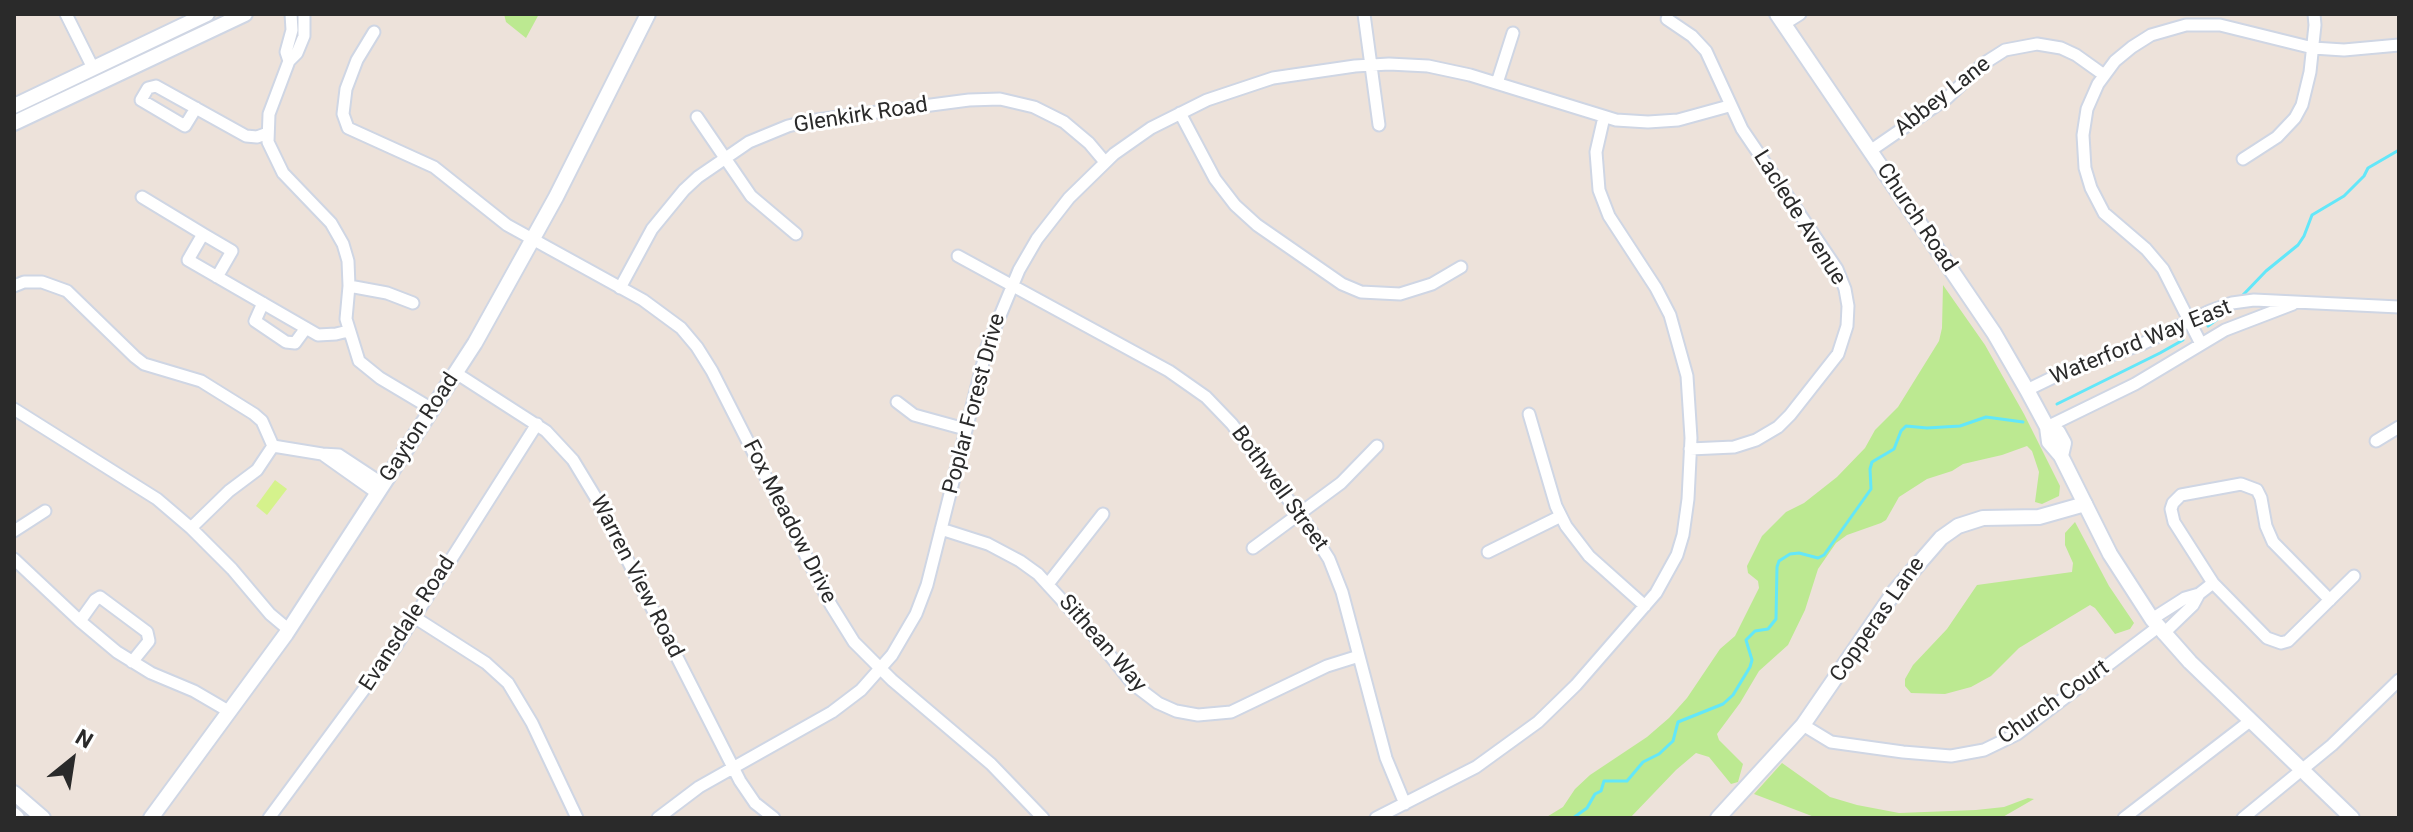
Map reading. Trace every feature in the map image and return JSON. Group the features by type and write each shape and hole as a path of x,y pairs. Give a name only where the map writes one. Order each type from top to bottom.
{"main road":[{"path":"14,106 207,14"},
{"path":"14,123 245,14"},
{"name":"Gayton Road","path":"151,818 289,630 492,315 648,14"},
{"name":"Church Road","path":"1780,19 1994,333 2047,427 2058,432 2064,443 2061,456 2085,504 2122,575 2158,627 2250,721 2352,818"},
{"name":"Copperas Lane","path":"1718,818 1803,725 1895,591 1941,538 1958,526 1983,518 2039,517 2085,504"},
{"path":"14,793 43,818"}],"street":[{"path":"66,14 93,68"},
{"path":"289,61 286,52 293,25 291,14"},
{"path":"304,14 304,36 297,53 289,61 269,114 268,133 272,152 283,173 331,223 340,238 348,261 346,319 359,361 378,377 432,409"},
{"path":"1364,14 1379,125"},
{"path":"1780,19 1800,14"},
{"path":"2243,159 2277,137 2295,118 2305,96 2313,48 2314,14"},
{"name":"Laclede Avenue","path":"1667,19 1692,36 1706,51 1742,129 1837,269 1845,289 1848,317 1838,354 1778,427 1756,440 1734,447 1690,449"},
{"path":"2201,344 2163,269 2146,249 2104,213 2091,188 2085,168 2083,135 2087,109 2104,75 2115,61 2144,39 2186,25 2220,25 2313,48 2344,50 2399,45"},
{"name":"Fox Meadow Drive","path":"374,32 357,60 346,89 343,114 348,128 434,167 465,189 493,216 643,300 673,321 706,360 837,616 854,642 880,669 991,764 1043,818"},
{"path":"1497,83 1513,33"},
{"name":"Abbey Lane","path":"1870,151 1947,98 1983,64 2005,50 2037,44 2061,48 2104,75"},
{"name":"Poplar Forest Drive","path":"658,818 690,793 832,712 861,690 899,644 916,614 927,585 987,347 1011,285 1037,239 1060,210 1105,162 1151,128 1223,93 1273,78 1371,65 1428,66 1497,83 1604,117 1633,122 1670,121 1729,106"},
{"path":"196,108 185,126 141,100 148,88 156,86 196,108 246,136 257,137 268,133"},
{"name":"Glenkirk Road","path":"620,288 652,229 673,201 698,177 767,134 809,121 989,99 1017,102 1050,114 1077,131 1105,162"},
{"path":"1180,113 1215,179 1235,205 1257,225 1342,284 1361,292 1400,294 1422,288 1461,267"},
{"path":"697,117 751,196 796,234"},
{"path":"1376,818 1476,767 1538,722 1576,685 1645,606 1668,573 1683,535 1690,449 1687,376 1673,324 1656,288 1609,216 1599,190 1596,152 1604,117"},
{"path":"142,197 232,251 217,277"},
{"path":"203,234 188,260 318,335 348,331"},
{"name":"Bothwell Street","path":"958,256 1169,371 1195,387 1232,424 1322,547 1338,580 1386,758 1405,804"},
{"path":"14,286 24,282 42,282 67,291 144,364 201,381 254,414 262,421 273,446"},
{"path":"349,286 387,293 413,303"},
{"name":"Waterford Way East","path":"2027,390 2064,372 2142,344 2232,303 2254,300 2399,307"},
{"path":"2047,427 2135,384 2234,326 2297,302"},
{"path":"263,303 255,321 286,342 291,344 298,341 306,328"},
{"name":"Warren View Road","path":"456,373 537,424 564,449 587,481 747,793 774,818"},
{"path":"897,402 914,415 965,429"},
{"path":"14,409 157,499 191,528 232,569 270,614 289,630"},
{"path":"1529,414 1561,516 1589,556 1645,606"},
{"name":"Evansdale Road","path":"269,818 372,681 537,424"},
{"path":"2376,441 2399,427"},
{"path":"273,446 322,454 332,464 380,488"},
{"path":"191,528 229,491 257,470 273,446"},
{"path":"1253,548 1341,483 1377,446"},
{"path":"2330,600 2273,542 2257,490 2241,484 2181,495 2173,503 2174,522 2213,583 2239,612 2276,643 2288,641 2330,600 2354,576"},
{"path":"14,531 45,511"},
{"path":"1048,584 1103,514"},
{"path":"1488,552 1561,516"},
{"name":"Sithean Way","path":"941,529 1003,551 1020,561 1048,584 1145,695 1168,708 1189,714 1231,712 1327,666 1359,656"},
{"path":"14,559 80,621 132,662 230,712"},
{"path":"2158,627 2185,598 2199,594 2213,583"},
{"path":"2158,627 2193,605 2199,594"},
{"path":"80,621 100,597 147,632 149,641 132,662"},
{"path":"414,617 486,663 508,683 532,723 577,818"},
{"name":"Church Court","path":"1803,725 1831,742 1874,748 1951,756 1984,750 2017,734 2158,627"},
{"path":"2243,818 2302,771 2399,681"},
{"path":"2124,818 2250,721"}],"green space":[{"path":"504,14 539,14 526,38 506,22"},
{"path":"1943,285 1985,345 2024,414 2060,486 2059,496 2042,504 2035,502 2039,472 2032,451 2027,446 1963,464 1927,479 1899,497 1886,520 1847,535 1836,543 1818,569 1805,610 1788,645 1759,671 1717,734 1719,740 1743,764 1738,782 1731,784 1709,757 1696,753 1630,818 1545,818 1563,807 1575,789 1590,775 1647,737 1669,718 1687,698 1720,649 1735,636 1759,588 1758,581 1748,573 1747,566 1762,536 1786,512 1804,503 1837,477 1898,407 1939,341"},
{"path":"275,480 287,489 267,515 256,506"},
{"path":"2075,522 2109,586 2134,623 2130,629 2115,634 2090,605 2019,648 1991,676 1971,687 1945,694 1911,693 1905,686 1905,679 1913,665 1947,629 1977,585 2072,572 2073,563 2065,545 2065,533"},
{"path":"1782,763 1830,797 1899,813 1976,810 2034,799 2001,818 1817,818 1754,794"}],"waterway":[{"path":"2243,295 2298,245 2312,215 2344,196 2368,168 2399,150"},
{"path":"2208,326 2223,315"},
{"path":"2057,404 2183,340"},
{"path":"1573,818 1587,808 1595,794 1601,791 1604,781 1627,781 1643,762 1659,754 1673,741 1678,722 1723,704 1733,695 1752,660 1746,640 1755,631 1768,629 1776,619 1779,561 1790,554 1818,558 1824,555 1871,489 1872,462 1894,449 1906,426 1960,426 1986,417 2023,422"}]}
